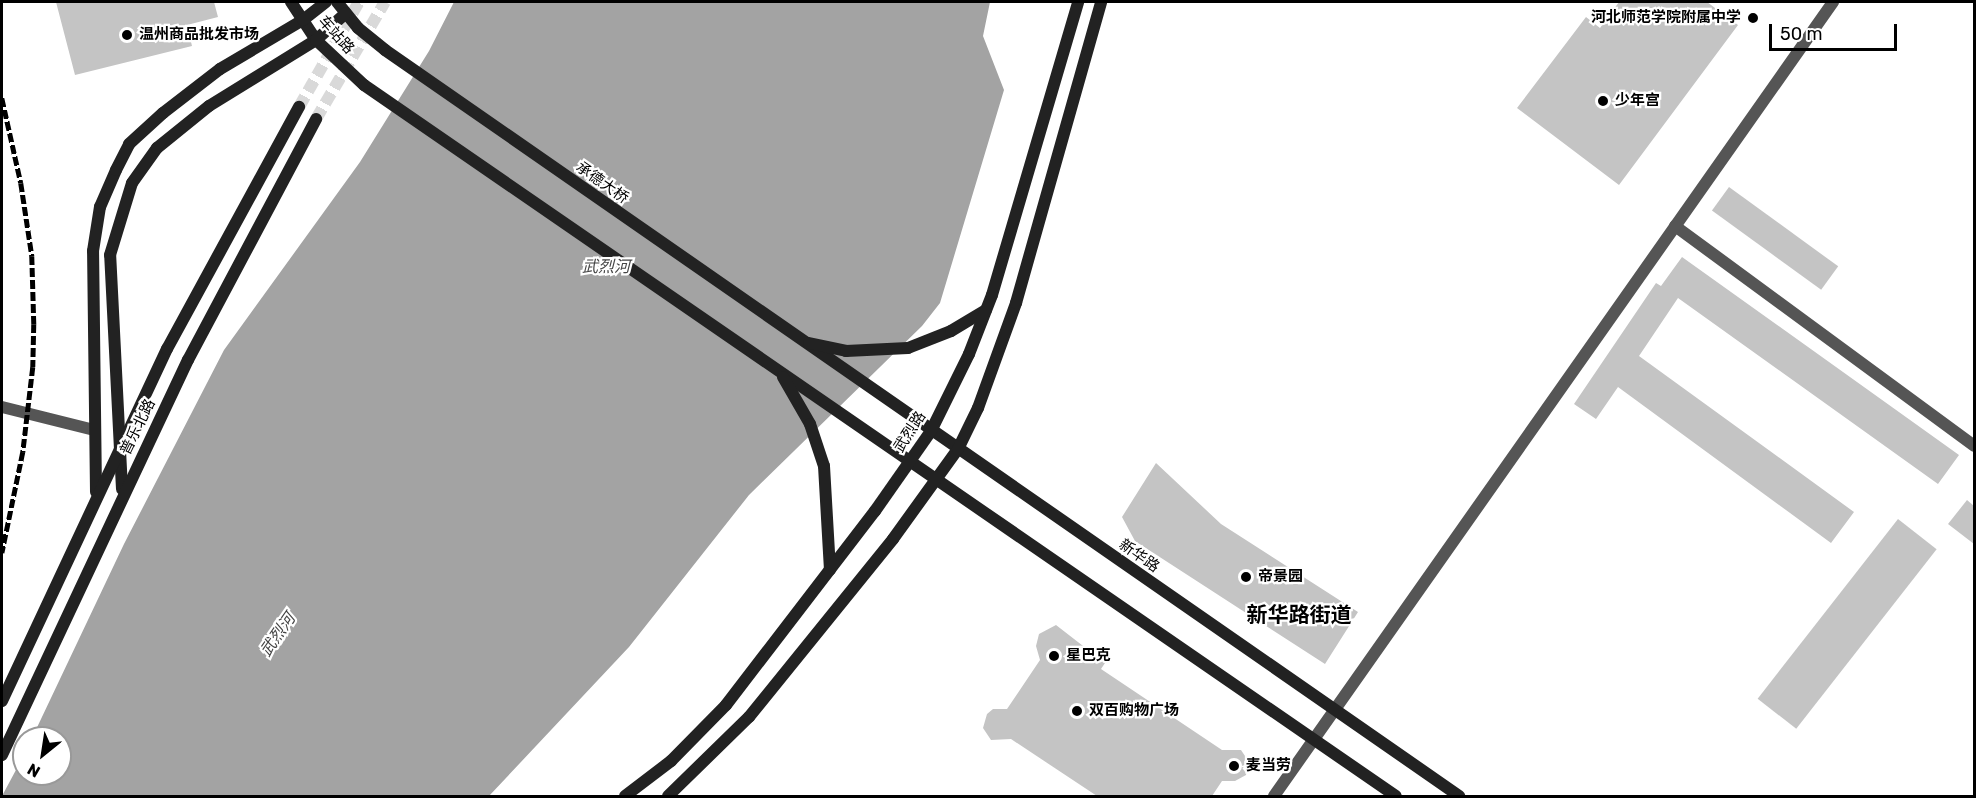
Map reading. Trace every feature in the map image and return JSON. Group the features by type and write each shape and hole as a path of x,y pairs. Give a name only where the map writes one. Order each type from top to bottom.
{"main road":[{"name":"车站路","path":"291,2 316,40 364,85 781,374"},
{"path":"96,495 93,251 100,207 116,170 129,144 163,113 220,69 303,20 326,2"},
{"name":"车站路","path":"337,2 385,50"},
{"name":"武烈路","path":"626,796 671,761 726,705 830,570 931,430 986,310 1078,2"},
{"path":"668,796 749,717 893,539 958,449 978,408 1016,303 1101,2"},
{"path":"122,494 110,255 132,183 157,148 209,106 316,40 346,13"},
{"name":"承德大桥","path":"385,50 802,341"},
{"name":"普乐北路","path":"2,701 121,441 167,349 299,107"},
{"name":"普乐北路","path":"2,755 122,494 188,360 316,119"},
{"path":"802,341 846,351 908,348 951,331 986,310"},
{"name":"新华路","path":"802,341 1459,796"},
{"path":"781,374 1396,796"},
{"path":"781,374 810,424 824,466 830,570"}],"street":[{"path":"1274,796 1833,2"},
{"path":"1675,226 1974,446"},
{"path":"2,407 94,430"}],"water":[{"name":"武烈河","path":"454,2 990,2 983,36 1004,90 940,303 922,326 749,495 629,647 489,796 2,796 12,777 12,786 72,786 72,726 38,726 124,544 224,350 360,162 429,51"}],"building":[{"name":"温州商品批发市场","path":"56,2 214,2 218,17 187,25 192,46 75,75"},
{"name":"少年宫","path":"1619,2 1707,2 1738,25 1619,185 1517,108 1586,17 1600,28"},
{"path":"1729,187 1838,266 1821,290 1712,210"},
{"path":"1682,257 1959,455 1938,484 1678,298 1639,356 1854,512 1831,543 1618,387 1596,419 1574,404 1656,283 1661,286"},
{"name":"帝景园","path":"1156,463 1221,524 1358,612 1325,664 1135,541 1122,517"},
{"path":"1967,500 1974,506 1974,544 1948,524"},
{"path":"1898,519 1937,549 1796,729 1758,699"},
{"name":"双百购物广场","path":"1056,625 1105,663 1101,669 1222,750 1241,750 1249,762 1246,775 1235,781 1222,781 1212,796 1097,796 1011,739 991,740 983,728 987,714 993,709 1007,709 1040,660 1036,646 1039,634"}],"tunnel":[{"path":"299,107 359,2"},
{"path":"316,119 385,2"}],"railway":[{"path":"2,98 21,183 32,256 34,324 33,367 23,452 2,553"}],"place":[{"name":"河北师范学院附属中学","path":"1753,18"},
{"name":"温州商品批发市场","path":"127,35"},
{"name":"少年宫","path":"1603,101"},
{"name":"帝景园","path":"1246,577"},
{"name":"星巴克","path":"1054,656"},
{"name":"双百购物广场","path":"1077,711"},
{"name":"麦当劳","path":"1234,766"}],"district":[{"name":"新华路街道","path":"1299,615"}]}
